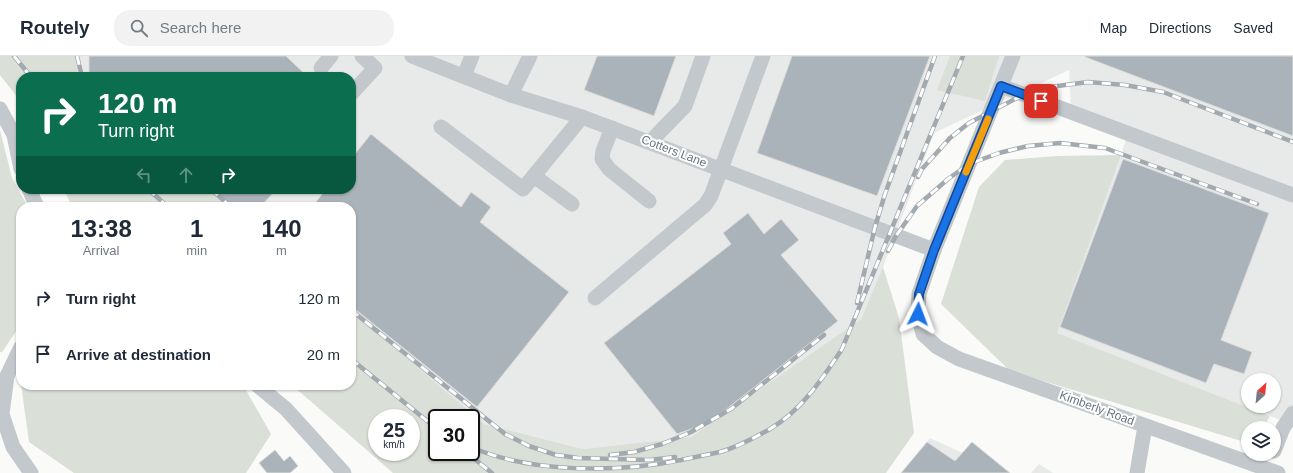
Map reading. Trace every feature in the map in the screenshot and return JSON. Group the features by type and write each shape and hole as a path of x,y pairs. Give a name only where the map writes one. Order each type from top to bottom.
{"street":[{"path":"321,68 331,56"},
{"path":"356,89 375,68 362,56"},
{"path":"464,76 472,56"},
{"path":"512,95 530,56"},
{"path":"650,142 685,106 703,56"},
{"path":"595,298 705,204 711,196 762,56"},
{"path":"934,250 1013,56"},
{"name":"Cotters Lane","path":"421,58 512,95 612,128 934,250"},
{"path":"1001,86 1293,195"},
{"path":"0,109 14,135 16,145"},
{"path":"440,127 523,189 582,117"},
{"path":"612,128 603,151 602,159 609,169 649,201"},
{"path":"534,176 572,204"},
{"name":"Kimberly Road","path":"934,250 919,294 918,314 923,334 937,347 959,359 1272,471"},
{"path":"16,357 7,376 2,414 13,447 31,473"},
{"path":"263,390 286,409 344,473"},
{"path":"1281,433 1293,413"},
{"path":"1137,473 1145,426"},
{"path":"1272,471 1273,461"}],"shaded area":[{"path":"0,56 78,56 77,72 16,72 16,96 0,75"},
{"path":"78,56 1293,56 1293,425 1262,413 1281,413 1281,373 1241,373 1241,405 1056,333 1130,129 1071,107 1069,70 934,133 883,267 861,319 691,437 583,449 484,424 480,421 480,409 466,409 356,314 356,202 225,202 216,194 356,194 356,72 77,72"},
{"path":"950,56 999,56 985,101 937,90"},
{"path":"0,130 12,178 16,185 16,194 21,194 25,202 16,202 16,331 2,352 0,352"},
{"path":"1121,155 1057,333 1241,405 1241,413 1262,413 1270,416 1267,421 1241,421 1241,441 1010,371 941,304 979,187 1005,160 1057,156"},
{"path":"66,194 216,194 225,202 70,202"},
{"path":"883,267 899,318 914,433 886,473 393,473 379,461 420,461 420,409 368,409 368,451 298,390 356,390 356,314 466,409 428,409 428,461 480,461 480,421 484,424 583,449 691,437 861,319"},
{"path":"22,390 246,390 271,434 246,473 74,473 29,442"},
{"path":"930,438 1006,473 902,473"},
{"path":"1039,464 1053,473 1031,473"}],"building":[{"path":"89,56 286,56 303,72 89,72"},
{"path":"597,56 676,56 654,116 584,90"},
{"path":"792,56 930,56 877,196 757,153"},
{"path":"1293,56 1293,136 1085,57"},
{"path":"371,134 461,207 471,192 491,207 480,222 569,292 477,407 356,310 356,202 316,202 322,194 356,194 356,153"},
{"path":"1123,159 1269,213 1221,340 1252,352 1244,373 1214,364 1206,383 1060,327"},
{"path":"218,194 272,194 265,202 227,202"},
{"path":"748,213 764,234 781,219 799,240 781,255 838,321 724,411 700,426 677,434 604,343 731,244 723,233"},
{"path":"927,442 955,461 972,442 1010,473 901,473"},
{"path":"275,450 284,461 290,456 298,466 290,473 267,473 259,463"}],"railway":[{"path":"14,56 27,72"},
{"path":"77,56 81,72"},
{"path":"857,303 875,227 885,194 935,56"},
{"path":"480,451 494,456 546,466 602,468 656,464 720,452 733,448 770,429 792,413 810,393 842,349 963,56"},
{"path":"918,177 922,169 950,138 969,123 1015,99 1050,87 1088,82 1125,85 1163,92 1293,142"},
{"path":"888,251 896,236 917,206 948,179 969,164 999,153 1028,146 1060,143 1105,148 1257,204"},
{"path":"154,194 162,202"},
{"path":"217,194 225,202"},
{"path":"356,314 505,434 529,446 556,455 578,458 650,460 675,457"},
{"path":"610,455 634,452 662,444 691,432 731,409 824,335"},
{"path":"356,363 428,422"},
{"path":"477,461 492,473"}],"slow traffic":[{"path":"966,172 988,119"}],"route":[{"path":"918,314 919,294 934,250 1001,86 1041,101"}]}
